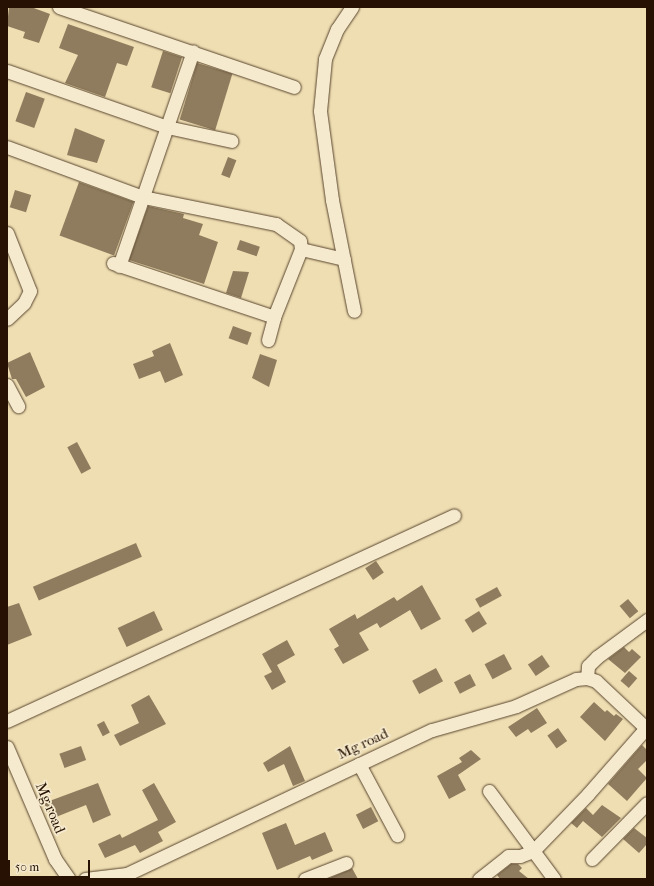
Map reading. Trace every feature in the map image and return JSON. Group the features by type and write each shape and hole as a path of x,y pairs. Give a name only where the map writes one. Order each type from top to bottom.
{"street":[{"path":"59,7 193,51 294,87"},
{"path":"352,7 337,29 325,58 320,111 332,200 354,310"},
{"path":"193,51 143,197 116,264 274,317"},
{"path":"7,71 167,127 232,141"},
{"path":"7,147 143,197 276,224 300,241 301,248 274,317 268,340"},
{"path":"7,233 30,291 24,304 7,318"},
{"path":"301,248 344,259"},
{"path":"7,385 18,406"},
{"path":"7,721 454,515"},
{"path":"479,879 508,856 520,856 533,851 588,794 647,728 596,681 587,678 588,666 647,620"},
{"name":"Mg road","path":"85,879 127,874 432,730 516,706 576,679 587,678"},
{"name":"Mg road","path":"7,748 55,860 69,879"},
{"path":"359,764 397,835"},
{"path":"489,791 554,879"},
{"path":"592,859 647,802"},
{"path":"305,879 346,863"}],"building":[{"path":"9,7 31,7 50,14 39,43 23,38 25,32 7,26"},
{"path":"68,24 134,47 127,66 117,63 105,97 65,83 78,55 59,48"},
{"path":"163,51 182,57 170,93 151,87"},
{"path":"197,63 232,74 215,130 180,119"},
{"path":"26,92 45,99 34,128 15,121"},
{"path":"75,128 105,140 97,163 67,155"},
{"path":"228,157 236,160 230,178 221,175"},
{"path":"79,182 134,202 114,255 60,236"},
{"path":"15,190 31,195 26,212 10,207"},
{"path":"148,206 184,214 183,218 203,224 199,235 218,242 204,284 129,260"},
{"path":"240,240 260,247 257,256 237,249"},
{"path":"233,271 249,272 241,298 226,293"},
{"path":"233,326 252,333 247,345 229,338"},
{"path":"170,343 183,375 165,383 160,371 139,379 133,364 154,356 152,351"},
{"path":"30,352 45,387 26,397 16,379 12,379 7,363"},
{"path":"260,354 277,360 269,387 252,378"},
{"path":"77,442 91,468 81,474 67,447"},
{"path":"136,543 142,557 39,601 33,587"},
{"path":"376,561 384,573 373,580 365,568"},
{"path":"422,585 441,619 421,630 410,610 380,628 377,623 359,633 369,650 343,664 334,649 339,646 329,629 355,614 357,619 394,597 397,601"},
{"path":"497,587 502,596 480,608 475,599"},
{"path":"628,599 638,611 630,618 620,606"},
{"path":"19,603 32,635 7,645 7,607"},
{"path":"154,611 163,630 127,647 118,628"},
{"path":"479,611 487,624 473,633 465,620"},
{"path":"287,640 295,655 277,665 286,682 272,690 264,676 272,672 262,654"},
{"path":"624,647 629,652 632,649 641,657 625,673 608,659"},
{"path":"504,654 512,669 493,679 485,664"},
{"path":"542,655 550,667 536,676 528,665"},
{"path":"436,668 443,681 419,694 412,681"},
{"path":"629,671 637,678 629,688 620,681"},
{"path":"470,674 476,686 460,694 454,682"},
{"path":"149,695 166,724 120,746 114,735 139,723 131,705"},
{"path":"594,702 605,712 607,710 614,716 616,714 623,719 605,741 580,717"},
{"path":"537,708 547,723 531,733 528,729 516,737 508,727"},
{"path":"104,721 110,733 103,736 97,725"},
{"path":"558,728 567,741 557,749 547,735"},
{"path":"642,745 647,750 647,760 638,769 647,778 627,801 608,784"},
{"path":"81,746 86,760 65,768 59,754"},
{"path":"290,746 305,781 293,786 284,764 268,772 263,763"},
{"path":"471,750 481,759 458,775 466,790 449,799 437,776 462,762 459,758"},
{"path":"98,783 111,815 93,823 86,805 51,819 44,803"},
{"path":"154,783 176,822 158,832 163,841 140,853 135,845 105,858 98,844 120,834 122,838 158,820 142,790"},
{"path":"602,805 621,818 602,837 583,821 577,828 571,823 586,808 593,815"},
{"path":"371,807 378,821 363,829 356,815"},
{"path":"286,823 295,845 325,832 333,851 312,860 310,856 277,870 262,833"},
{"path":"634,828 647,838 647,844 639,853 623,839"},
{"path":"511,864 518,864 522,868 519,871 529,879 500,879 497,875"},
{"path":"352,868 358,879 327,879 349,870"}]}
